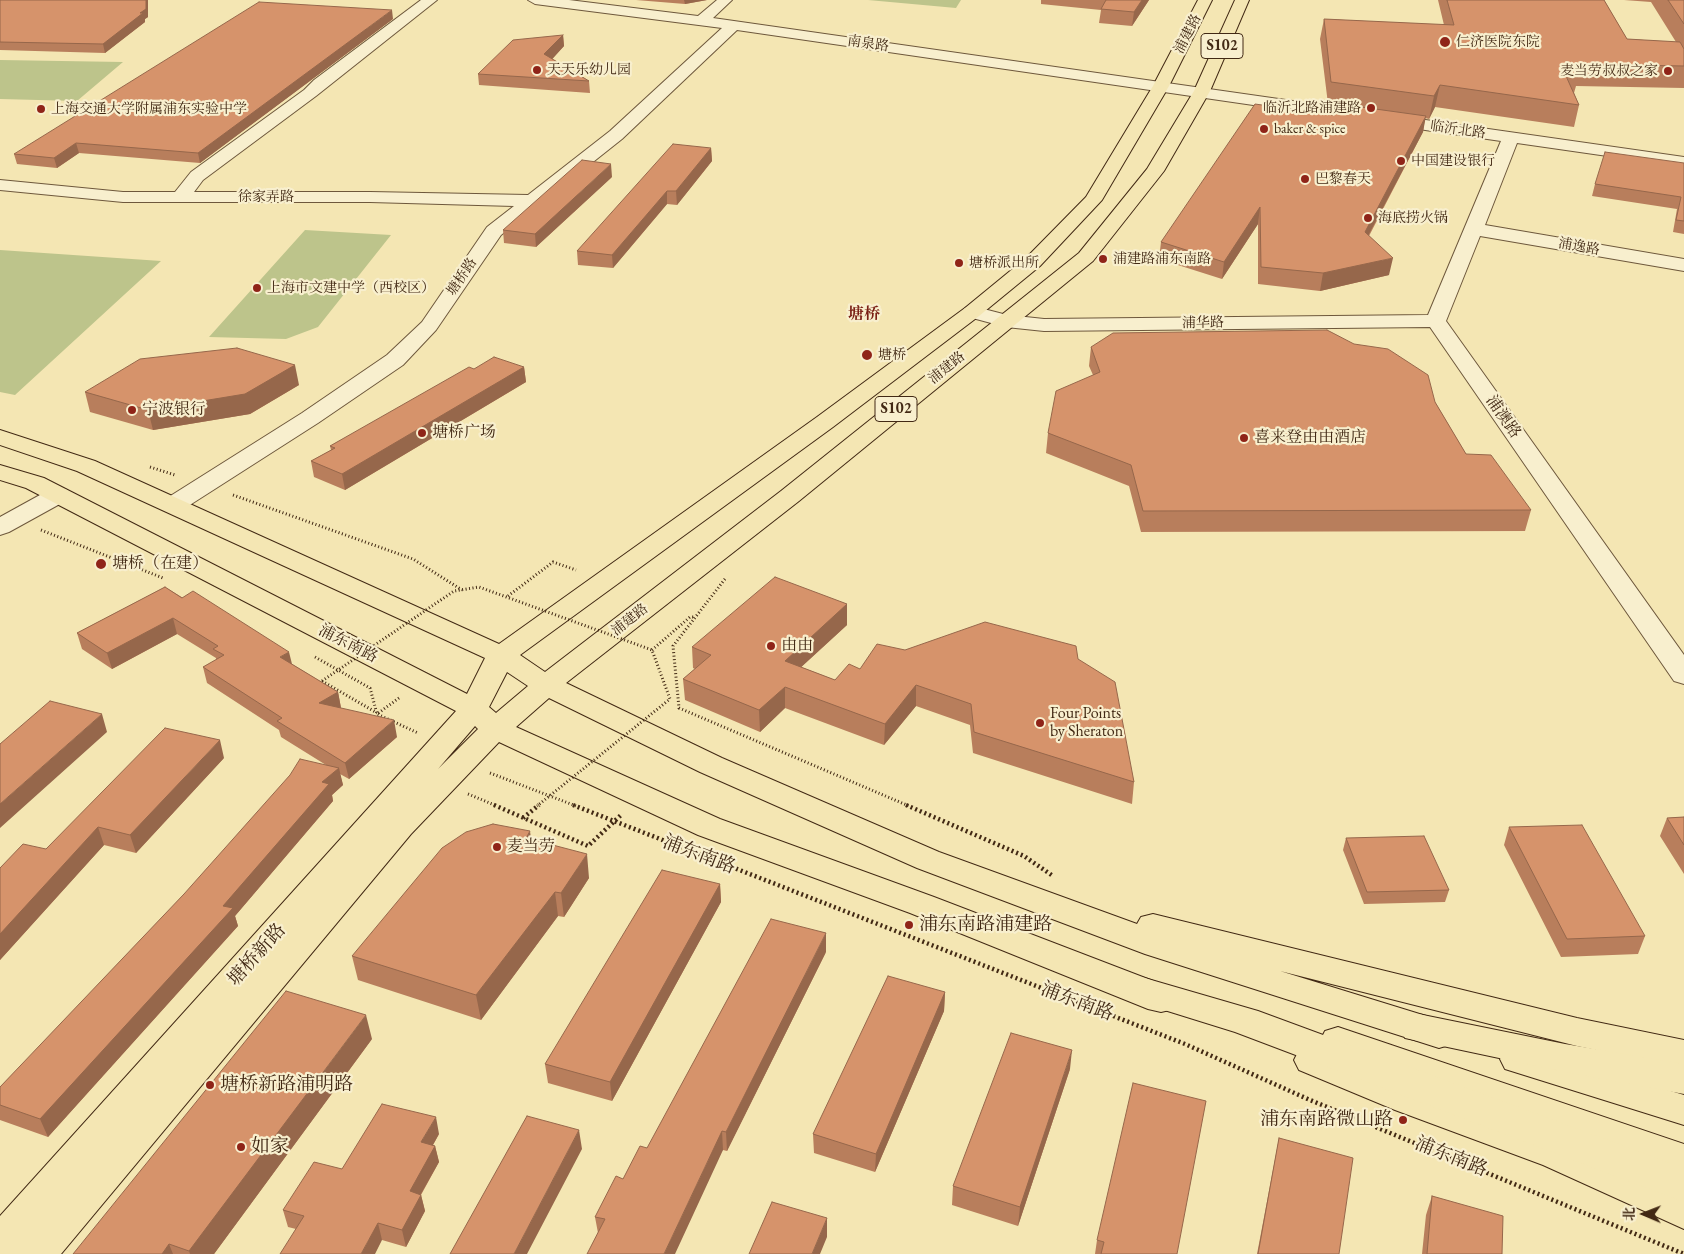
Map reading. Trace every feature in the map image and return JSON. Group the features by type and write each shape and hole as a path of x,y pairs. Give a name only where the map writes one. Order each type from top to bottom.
{"main road":[{"name":"浦建路","path":"501,655 825,422 972,312 1033,262 1093,200 1160,86 1205,0"},
{"name":"浦建路","path":"546,685 790,496 1086,257 1155,171 1202,92 1242,0"},
{"path":"0,437 86,466 173,505 501,655 546,685 738,777 928,860 1052,891 1158,928 1577,1032 1684,1054"},
{"name":"浦东南路","path":"0,472 35,483 422,682 484,719 709,827 922,905 1141,990 1408,1099 1558,1154 1684,1212"},
{"name":"塘桥新路","path":"484,719 501,655"},
{"name":"塘桥新路","path":"0,1245 484,719 546,685"},
{"name":"塘桥新路","path":"36,1254 400,826 442,783 454,752"},
{"path":"1052,891 1157,945 1684,1110"},
{"path":"1141,990 1245,1021 1684,1185"},
{"name":"浦东南路","path":"1141,990 1249,1011 1684,1160"},
{"path":"1418,1028 1565,1058 1684,1079"}],"street":[{"path":"179,198 197,176 310,93 320,83 430,0"},
{"name":"南泉路","path":"535,0 701,20 1202,92"},
{"path":"701,20 725,0"},
{"name":"塘桥路","path":"173,505 302,423 395,360 429,326 488,238 616,135 734,25"},
{"name":"临沂北路","path":"1202,92 1684,162"},
{"path":"1436,321 1511,138"},
{"name":"徐家弄路","path":"0,185 117,197 370,197 532,202"},
{"name":"浦逸路","path":"1474,229 1684,265"},
{"name":"浦华路","path":"972,312 1006,321 1053,325 1436,321"},
{"name":"浦澳路","path":"1436,321 1684,675"},
{"path":"7,523 58,495"}],"path":[{"path":"7,523 164,578"},
{"path":"413,559 462,590 479,587 508,596 652,650 670,699 523,818"},
{"path":"508,596 553,562"},
{"path":"731,572 673,646 679,708 1024,856 1052,891"},
{"name":"浦东南路","path":"462,590 454,591 322,681 377,714 454,752 494,775 1185,1044 1310,1100 1684,1254"},
{"path":"652,650 690,617 696,617"},
{"path":"311,654 370,688 377,714 422,682"},
{"path":"442,783 588,846 642,796"}],"green space":[{"path":"868,0 961,0 956,8"},
{"path":"0,60 123,62 77,101 0,99"},
{"path":"305,230 391,235 318,327 286,339 209,337"},
{"path":"0,250 161,261 15,395 0,392"}],"building":[{"path":"0,0 146,0 146,9 103,44 0,42"},
{"path":"1106,0 1142,0 1134,12 1101,9"},
{"path":"1447,0 1604,0 1627,39 1680,42 1684,49 1684,66 1579,64 1578,77 1566,76 1579,105 1440,85 1434,96 1331,82 1324,19 1454,25"},
{"path":"1668,0 1684,0 1684,24"},
{"path":"259,2 392,10 198,153 76,143 54,158 14,154"},
{"path":"563,35 544,54 589,81 478,74 513,40"},
{"name":"巴黎春天","path":"1332,103 1426,116 1365,232 1393,258 1323,273 1261,267 1260,207 1224,262 1161,242 1255,104 1333,115"},
{"path":"673,144 711,148 676,191 667,191 612,255 577,251"},
{"path":"1605,152 1684,163 1684,221 1676,220 1681,197 1595,184"},
{"path":"582,160 611,164 535,234 503,230"},
{"name":"喜来登由由酒店","path":"1327,330 1354,344 1388,349 1428,375 1435,402 1466,454 1491,455 1531,510 1143,511 1131,465 1048,433 1056,391 1100,372 1091,347 1113,333"},
{"path":"237,348 295,365 245,394 148,410 85,392 140,359"},
{"path":"494,357 524,367 342,474 311,461 335,448 330,446 469,367 474,369"},
{"path":"775,577 847,604 785,661 835,680 849,664 860,669 877,644 905,650 985,622 1076,646 1078,659 1115,682 1134,782 974,732 971,704 916,685 885,724 785,687 759,710 683,679 711,655 692,647"},
{"path":"165,587 182,598 193,591 289,652 280,657 338,692 319,703 394,720 345,763 277,721 282,718 203,667 224,655 213,649 218,646 173,618 107,653 77,633"},
{"path":"50,701 102,714 0,804 0,744"},
{"path":"165,728 220,740 130,835 98,827 0,934 0,868 23,844 46,849"},
{"path":"300,759 339,768 322,782 329,784 223,906 233,908 40,1119 0,1105 0,1087 184,894 290,775"},
{"path":"1684,817 1684,845 1667,818"},
{"path":"493,824 530,831 526,838 587,854 561,893 555,892 476,995 352,956 442,848 466,832"},
{"path":"1582,825 1645,936 1567,939 1509,827"},
{"path":"1424,836 1449,890 1367,892 1346,838"},
{"path":"662,870 720,884 610,1082 545,1064"},
{"path":"771,919 826,933 726,1132 722,1131 664,1254 587,1254 605,1219 595,1217 616,1176 623,1179 640,1146 647,1148"},
{"path":"888,976 945,992 876,1154 813,1134"},
{"name":"如家","path":"286,991 366,1015 189,1251 169,1244 162,1254 73,1254"},
{"path":"1011,1033 1072,1050 1020,1207 953,1186"},
{"path":"1133,1083 1206,1101 1177,1254 1101,1254 1104,1242 1097,1240"},
{"path":"382,1104 436,1117 421,1142 435,1146 410,1191 421,1195 402,1230 378,1223 361,1254 280,1254 304,1216 283,1210 314,1162 342,1169"},
{"path":"527,1116 579,1130 514,1254 450,1254"},
{"path":"1279,1138 1353,1158 1339,1254 1258,1254"},
{"path":"1432,1196 1503,1216 1502,1254 1427,1254"},
{"path":"772,1202 827,1218 812,1254 749,1254"}],"place":[{"name":"仁济医院东院","path":"1445,42"},
{"name":"天天乐幼儿园","path":"537,70"},
{"name":"麦当劳叔叔之家","path":"1668,71"},
{"name":"临沂北路浦建路","path":"1371,108"},
{"name":"上海交通大学附属浦东实验中学","path":"41,109"},
{"name":"baker & spice","path":"1264,129"},
{"name":"中国建设银行","path":"1401,161"},
{"name":"巴黎春天","path":"1305,179"},
{"name":"海底捞火锅","path":"1368,218"},
{"name":"浦建路浦东南路","path":"1103,259"},
{"name":"塘桥派出所","path":"959,263"},
{"name":"上海市文建中学（西校区）","path":"257,288"},
{"name":"塘桥","path":"867,355"},
{"name":"宁波银行","path":"132,410"},
{"name":"塘桥广场","path":"422,433"},
{"name":"喜来登由由酒店","path":"1244,438"},
{"name":"塘桥（在建）","path":"101,564"},
{"name":"由由","path":"771,646"},
{"name":"Four Points by Sheraton","path":"1040,723"},
{"name":"麦当劳","path":"497,847"},
{"name":"浦东南路浦建路","path":"909,925"},
{"name":"塘桥新路浦明路","path":"210,1085"},
{"name":"浦东南路微山路","path":"1403,1120"},
{"name":"如家","path":"241,1147"}],"district":[{"name":"塘桥","path":"864,315"}]}
